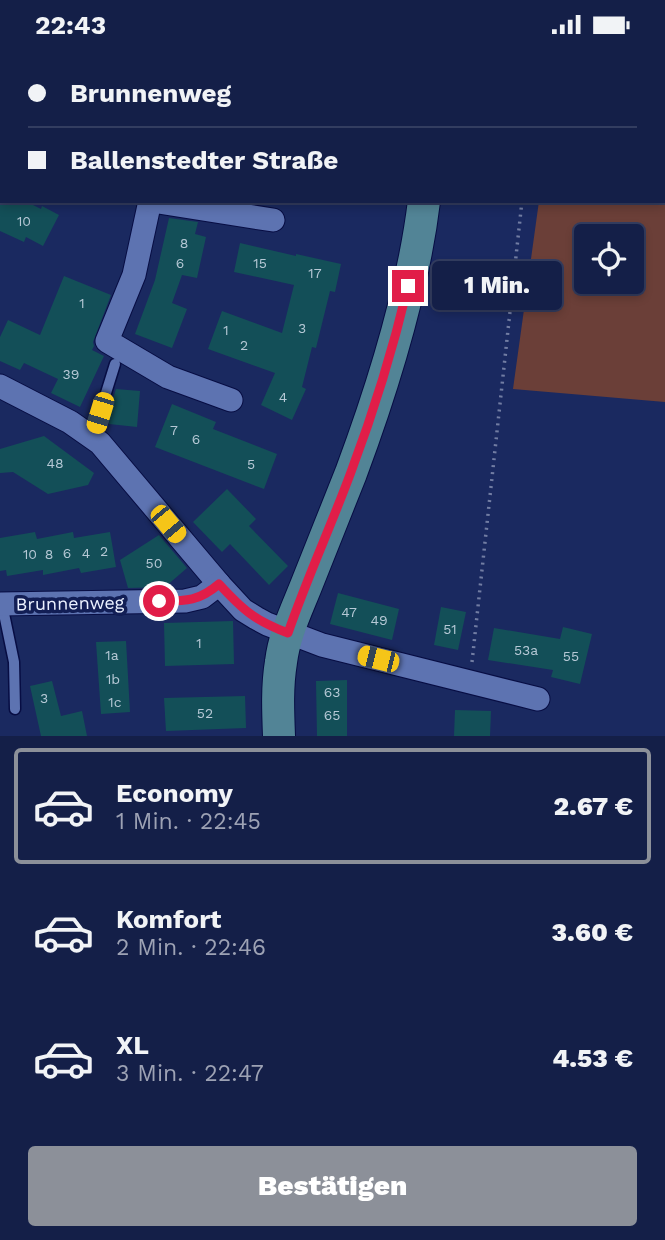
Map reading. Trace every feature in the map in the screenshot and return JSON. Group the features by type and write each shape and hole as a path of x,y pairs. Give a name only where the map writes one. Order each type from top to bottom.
{"street":[{"path":"151,203 134,275 107,341 168,377 232,400"},
{"path":"164,203 273,220"},
{"path":"279,736 279,675 288,633 377,399 402,311 424,203"},
{"path":"0,386 70,422 100,443 219,584 243,610 267,624 322,645 538,699"},
{"name":"Brunnenweg","path":"1,604 185,601 202,597 219,584"}],"lane":[{"path":"92,438 115,364"},
{"path":"1,604 14,662 15,709"}],"path":[{"path":"470,682 522,203"}],"shaded area":[{"path":"539,203 665,203 665,402 513,389"}],"building":[{"path":"0,203 29,203 59,215 43,246 26,237 24,242 0,231"},
{"path":"169,218 198,222 195,234 206,237 197,278 182,275 172,303 187,309 172,348 135,334 155,280"},
{"path":"240,243 341,264 335,292 330,291 316,348 312,347 302,387 306,389 292,420 261,405 275,373 208,349 222,311 282,333 294,285 234,272"},
{"path":"64,276 111,295 92,350 104,356 80,407 51,393 58,379 24,363 20,370 0,361 0,337 8,320 40,335"},
{"path":"116,389 140,391 137,427 109,424"},
{"path":"172,404 216,422 213,429 277,454 264,489 155,447"},
{"path":"44,436 94,473 88,485 48,494 13,472 0,473 0,449"},
{"path":"227,489 256,519 249,526 288,566 269,585 230,544 222,552 193,522"},
{"path":"35,532 37,539 73,532 74,538 110,532 116,567 81,573 79,568 43,575 43,570 7,576 6,570 0,571 0,538"},
{"path":"159,535 187,568 165,587 128,588 120,560"},
{"path":"338,593 399,609 392,640 330,624"},
{"path":"441,607 466,612 458,650 434,645"},
{"path":"233,621 234,664 165,666 164,623"},
{"path":"563,627 592,634 580,684 551,677 553,670 488,660 494,628 560,639"},
{"path":"126,641 130,712 101,714 96,642"},
{"path":"347,680 347,736 317,736 316,681"},
{"path":"52,681 61,716 82,711 87,736 41,736 30,686"},
{"path":"245,696 246,728 166,731 164,698"},
{"path":"455,710 491,711 490,736 454,736"}],"route":[{"path":"159,601 193,600 209,593 219,584 243,610 288,633 377,399 408,286"}]}
